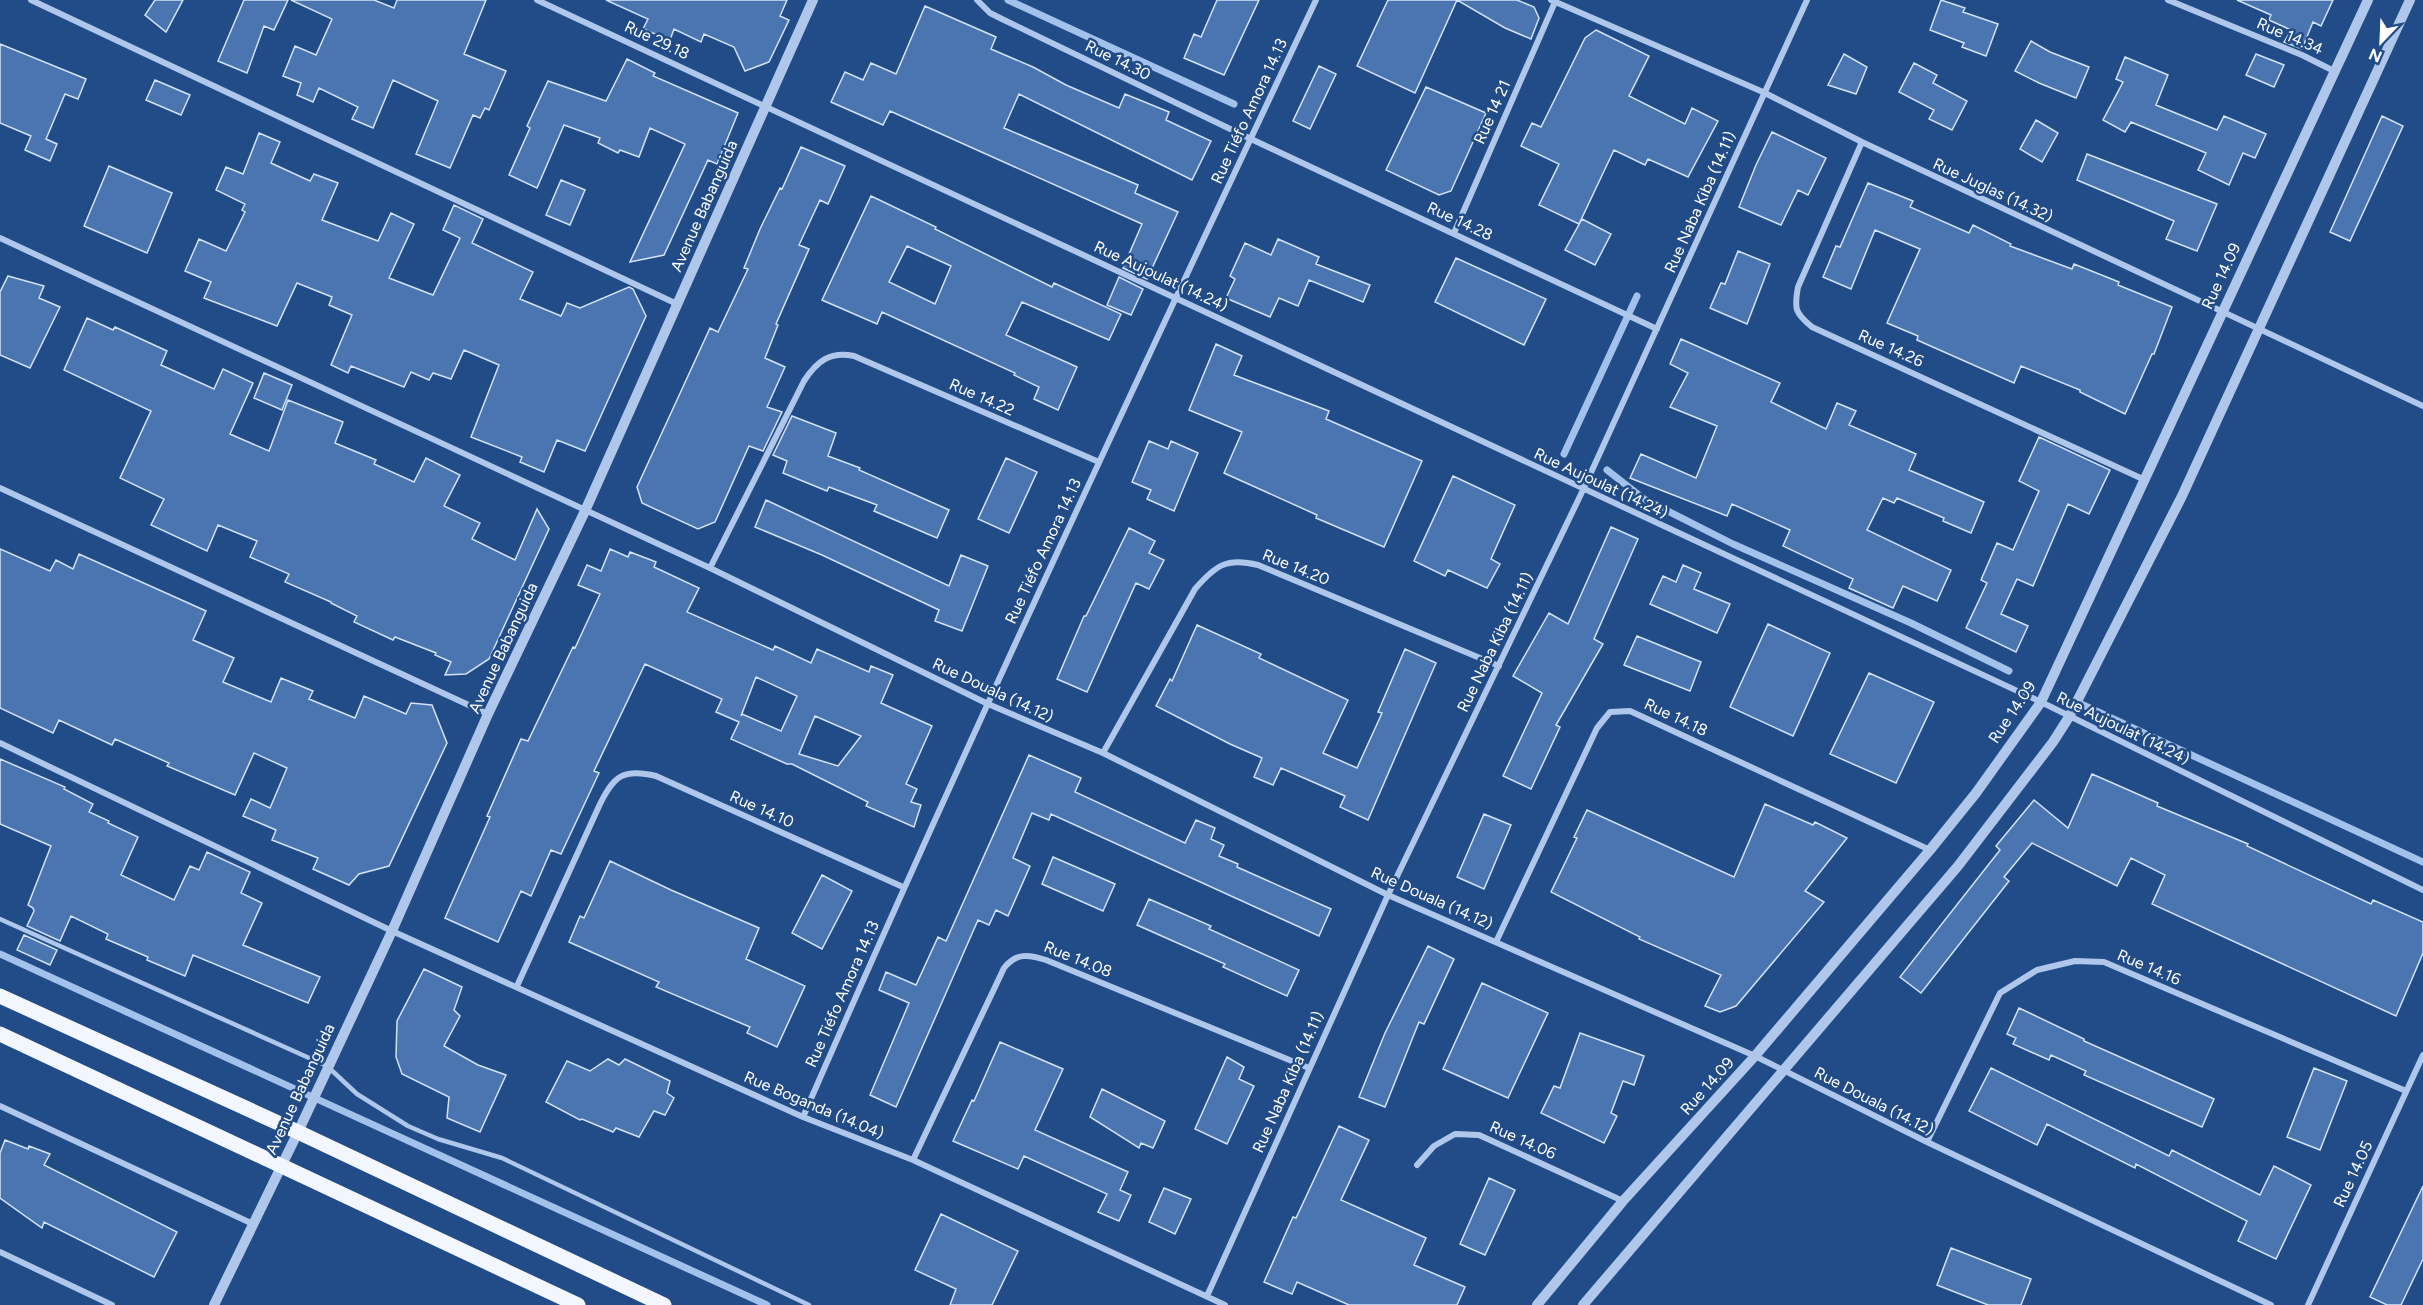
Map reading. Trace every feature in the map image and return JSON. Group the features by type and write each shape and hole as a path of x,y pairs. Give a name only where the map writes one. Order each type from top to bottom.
{"main road":[{"path":"0,996 298,1132 664,1305"},
{"path":"0,1034 578,1305"}],"street":[{"path":"31,0 677,304"},
{"name":"Rue 29.18","path":"537,0 765,105"},
{"name":"Avenue Babanguida","path":"214,1305 392,931 488,714 585,511 813,0"},
{"name":"Rue 14.30","path":"977,0 990,13 1251,139"},
{"name":"Rue Tiéfo Amora 14.13","path":"803,1117 903,887 987,704 1175,297 1316,0"},
{"name":"Rue Naba Kiba (14.11)","path":"1208,1296 1388,895 1583,490 1763,93 1808,0"},
{"name":"Rue 14.34","path":"2168,0 2302,54 2334,71"},
{"name":"Rue 14.09","path":"1537,1305 1623,1201 1755,1056 1930,850 1976,793 2041,702 2368,0"},
{"path":"1582,1305 1958,866 2054,742 2182,496 2410,0"},
{"name":"Rue Juglas (14.32)","path":"1553,1 1763,93 2221,313 2259,328 2423,406"},
{"name":"Rue 14 21","path":"1454,233 1553,1"},
{"name":"Rue Aujoulat (14.24)","path":"765,105 1583,490 2041,702 2423,890"},
{"name":"Rue 14.28","path":"1251,139 1657,329"},
{"name":"Rue 14.26","path":"1862,142 1798,287 1795,303 1799,316 1812,327 2145,480"},
{"name":"Rue Douala (14.12)","path":"0,238 710,568 987,704 1103,753 1388,895 1755,1056 1927,1142 2271,1305"},
{"name":"Rue 14.22","path":"710,568 813,368 832,355 854,356 1099,462"},
{"path":"0,488 488,714"},
{"name":"Rue 14.20","path":"1103,753 1195,589 1212,570 1230,562 1242,561 1258,565 1499,666"},
{"name":"Rue 14.18","path":"1496,942 1597,728 1610,712 1630,711 1930,850"},
{"name":"Rue Boganda (14.04)","path":"0,743 392,931 803,1117 913,1160 1225,1305"},
{"name":"Rue 14.10","path":"517,986 610,785 620,776 637,772 656,776 903,887"},
{"name":"Rue 14.08","path":"913,1160 1004,968 1012,958 1018,956 1032,956 1046,960 1309,1068"},
{"name":"Rue 14.16","path":"1927,1142 2000,993 2037,970 2075,961 2104,962 2406,1091"},
{"name":"Rue 14.05","path":"2308,1305 2423,1055"},
{"path":"0,1106 253,1224"},
{"name":"Rue 14.06","path":"1416,1165 1434,1146 1455,1134 1479,1135 1623,1201"},
{"path":"0,1252 112,1305"}],"lane":[{"path":"0,919 327,1066 357,1094 408,1126 438,1139 502,1158 809,1305"}],"building":[{"path":"155,0 183,0 166,32 145,15"},
{"path":"244,0 288,0 274,30 264,26 247,73 218,61"},
{"path":"291,0 374,0 394,8 397,0 486,0 464,54 506,71 489,110 485,108 480,118 473,115 450,168 416,154 438,101 393,80 373,128 352,119 358,107 319,88 313,102 297,95 301,83 283,76 295,46 316,55 332,19"},
{"path":"606,0 787,0 780,16 789,20 769,62 745,71 734,47 704,34 701,42 674,29 670,40 643,29 648,19"},
{"path":"1217,0 1259,0 1224,75 1184,58 1194,34 1201,37"},
{"path":"1388,0 1457,0 1415,93 1357,66"},
{"path":"1457,0 1517,0 1534,7 1539,18 1531,39 1505,28"},
{"path":"1941,0 1965,8 1963,12 1998,24 1986,56 1962,47 1964,43 1930,30"},
{"path":"2237,0 2333,0 2321,26 2313,22 2302,49 2284,42 2291,30 2269,20 2271,15"},
{"path":"925,6 996,37 991,49 1033,67 1066,85 1119,108 1125,94 1169,112 1166,120 1211,141 1192,180 1019,94 1004,128 1138,185 1135,193 1178,212 1147,279 1123,268 1142,224 890,111 883,125 831,102 845,72 863,80 871,63 896,74"},
{"path":"1596,30 1649,56 1629,96 1685,124 1692,108 1718,121 1688,177 1648,159 1645,165 1614,150 1579,224 1539,205 1559,164 1521,146 1532,123 1541,127 1585,38"},
{"path":"2031,41 2050,52 2089,67 2076,98 2015,71"},
{"path":"0,44 86,79 78,99 65,94 46,139 57,144 50,161 25,150 31,136 0,123"},
{"path":"1844,54 1867,67 1856,94 1828,85"},
{"path":"2256,54 2284,65 2274,87 2246,75"},
{"path":"2125,57 2168,75 2156,105 2217,130 2224,116 2266,134 2255,158 2243,153 2229,185 2198,170 2206,153 2131,122 2125,132 2103,120 2123,82 2116,79"},
{"path":"627,59 655,73 653,76 738,113 717,164 708,160 664,255 630,262 685,144 650,128 639,157 620,150 618,153 598,143 600,138 564,125 537,188 509,175 530,128 527,126 548,81 606,101"},
{"path":"1914,63 1937,75 1933,83 1967,101 1952,130 1929,119 1934,110 1899,92"},
{"path":"1319,66 1336,74 1310,129 1293,121"},
{"path":"155,80 190,95 181,115 146,100"},
{"path":"1426,87 1486,113 1451,191 1439,195 1386,170"},
{"path":"2382,116 2403,126 2350,241 2330,232"},
{"path":"2036,120 2058,133 2042,162 2020,149"},
{"path":"1772,132 1826,158 1808,195 1798,190 1781,225 1739,207"},
{"path":"259,133 280,142 271,163 310,181 314,174 338,183 322,220 378,241 391,213 414,224 389,278 433,295 460,238 443,230 454,205 483,219 472,243 533,272 520,299 561,316 567,303 580,308 629,287 633,289 646,316 585,451 557,440 544,472 520,462 522,457 471,437 499,365 464,350 451,379 433,373 429,380 411,372 404,387 351,366 348,373 331,365 352,315 329,305 332,297 297,283 277,326 204,298 211,282 185,271 199,239 226,251 245,212 242,210 245,204 216,190 226,167 243,174"},
{"path":"801,147 845,166 828,204 820,200 799,245 809,249 776,324 778,325 765,358 785,367 767,407 782,412 763,451 749,446 715,522 698,529 642,503 637,487 710,328 718,332 748,269 744,268 760,229"},
{"path":"2087,154 2217,204 2197,251 2166,239 2174,221 2077,180"},
{"path":"109,166 172,193 147,253 84,226"},
{"path":"561,180 585,190 570,225 546,215"},
{"path":"1868,183 1913,201 1910,207 1969,233 1973,225 2011,244 2010,246 2072,269 2074,264 2172,307 2154,354 2152,354 2125,414 2080,390 2021,366 2014,383 1917,340 1918,336 1887,323 1920,249 1875,230 1851,289 1823,277 1836,246 1840,247"},
{"path":"871,196 1052,287 1054,283 1121,314 1109,340 1022,302 1006,335 1077,367 1058,410 1034,399 1039,387 1014,375 1015,373 882,312 877,324 822,300","holes":["907,246 951,266 935,304 889,282"]},
{"path":"1582,219 1611,234 1595,265 1565,250"},
{"path":"1278,239 1319,257 1316,264 1370,285 1363,302 1309,280 1298,306 1279,298 1270,317 1226,298 1235,279 1230,276 1245,243 1271,255"},
{"path":"1738,251 1770,264 1747,324 1710,308 1721,283 1725,284"},
{"path":"1456,258 1546,299 1524,345 1435,302"},
{"path":"8,276 44,286 39,298 60,307 30,368 0,355 0,292"},
{"path":"1119,277 1143,289 1131,315 1107,305"},
{"path":"87,318 113,330 115,327 167,351 161,365 214,389 223,369 253,383 230,434 269,451 288,400 343,422 335,443 376,460 374,464 414,482 426,458 460,475 444,506 480,523 472,539 515,560 537,509 549,529 489,659 466,674 445,675 451,662 435,655 436,653 395,637 393,640 354,622 357,616 285,582 289,574 250,557 257,541 218,525 207,551 151,525 164,499 120,478 151,411 64,370"},
{"path":"1681,339 1780,383 1771,402 1826,429 1837,403 1856,411 1849,425 1916,454 1909,470 1984,502 1971,533 1943,521 1944,518 1897,498 1894,503 1883,498 1867,530 1951,570 1937,601 1903,586 1893,608 1849,588 1853,579 1783,546 1790,530 1732,504 1727,516 1630,478 1641,454 1696,478 1717,426 1670,407 1688,373 1670,364"},
{"path":"1216,344 1242,356 1234,375 1329,411 1326,419 1422,461 1384,547 1316,518 1317,515 1224,473 1242,432 1189,410"},
{"path":"264,373 292,385 282,410 254,398"},
{"path":"792,416 836,433 828,456 860,468 859,470 949,510 937,538 874,511 877,505 829,487 827,491 783,473 787,461 773,455"},
{"path":"2039,437 2110,470 2089,514 2068,504 2033,586 2017,579 2001,614 2028,626 2016,652 1966,628 1987,583 1981,580 1997,543 2013,550 2039,491 2019,481"},
{"path":"1149,441 1168,449 1171,441 1198,453 1174,511 1147,499 1151,490 1132,482"},
{"path":"1006,458 1037,472 1009,533 978,519"},
{"path":"1453,476 1515,505 1491,559 1500,564 1487,588 1448,570 1445,576 1414,561"},
{"path":"766,500 949,586 961,555 988,566 962,631 935,621 939,610 822,555 755,527"},
{"path":"1611,527 1638,539 1594,639 1603,644 1556,725 1560,727 1531,789 1503,776 1542,693 1513,676 1549,613 1568,624"},
{"path":"1129,528 1155,541 1149,553 1164,560 1149,589 1136,583 1087,692 1057,679 1084,616"},
{"path":"0,549 50,571 56,560 73,569 79,554 206,611 193,640 234,658 223,682 271,702 281,678 313,691 309,699 355,718 364,696 406,714 411,703 432,705 447,743 389,866 359,874 349,885 313,869 318,858 272,840 276,830 243,816 251,799 270,808 287,768 254,753 235,795 167,766 169,763 115,739 112,745 59,720 53,733 0,708"},
{"path":"610,549 628,557 630,552 656,562 654,567 699,588 687,612 773,650 775,646 811,663 817,649 869,672 871,666 893,675 881,703 932,726 906,784 917,789 911,802 921,805 914,827 866,806 868,802 792,764 787,764 731,739 739,722 716,712 722,699 645,664 594,771 599,773 561,854 551,850 531,896 521,891 498,942 445,918 490,817 487,816 521,739 528,741 600,594 578,585 587,565 601,571","holes":["756,677 797,696 781,731 742,714 741,716","815,716 861,736 838,766 799,754"]},
{"path":"1683,565 1701,573 1694,589 1730,604 1717,633 1650,604 1663,576 1676,582"},
{"path":"1768,624 1830,653 1793,736 1730,707"},
{"path":"1197,625 1261,654 1259,658 1348,700 1323,753 1357,768 1382,713 1378,712 1405,649 1436,663 1368,820 1340,807 1345,796 1281,768 1273,785 1254,777 1262,758 1156,706 1170,679 1172,681"},
{"path":"1637,636 1701,662 1690,691 1624,665"},
{"path":"1869,673 1934,702 1896,783 1830,754"},
{"path":"1029,755 1081,778 1075,792 1185,843 1196,820 1215,828 1211,839 1224,845 1219,856 1238,864 1237,867 1331,909 1319,936 1051,814 1049,820 1032,813 1013,858 1030,866 1008,916 996,910 989,925 978,920 896,1107 870,1095 909,1003 879,990 886,972 916,985 938,937 946,941"},
{"path":"0,759 65,787 64,789 93,804 89,812 138,837 121,875 174,900 190,866 199,870 207,852 250,872 241,893 262,903 243,945 320,977 308,1003 193,955 185,976 106,939 108,934 71,916 60,941 27,926 34,911 28,905 51,846 0,824"},
{"path":"2092,774 2158,803 2157,806 2248,844 2247,846 2371,904 2373,900 2423,922 2423,953 2396,1016 2152,904 2165,875 2131,858 2117,886 2032,843 2004,877 2009,881 1921,993 1900,977 2000,850 1996,846 2034,800 2068,828"},
{"path":"1765,804 1813,825 1815,822 1847,838 1805,891 1824,902 1736,1006 1720,1012 1705,1006 1721,975 1639,939 1640,937 1551,892 1577,838 1574,837 1587,810 1734,877"},
{"path":"1484,814 1511,825 1484,889 1457,877"},
{"path":"1053,857 1115,884 1103,911 1042,884"},
{"path":"610,861 759,928 746,959 805,986 777,1047 747,1033 750,1027 656,987 659,982 569,942 580,916 584,918"},
{"path":"822,875 852,891 822,949 792,933"},
{"path":"1149,899 1211,926 1209,929 1299,970 1287,996 1223,967 1225,964 1137,925"},
{"path":"24,935 57,950 50,965 17,950"},
{"path":"1428,946 1454,959 1424,1024 1419,1022 1385,1107 1359,1097 1385,1033"},
{"path":"424,969 462,987 454,1010 460,1016 444,1046 478,1065 506,1075 480,1132 447,1118 449,1097 402,1074 396,1057 397,1021"},
{"path":"1482,983 1548,1013 1508,1098 1443,1069"},
{"path":"2019,1008 2084,1041 2214,1099 2202,1127 2084,1075 2086,1071 2051,1055 2049,1060 2013,1044 2016,1038 2007,1034"},
{"path":"1580,1033 1644,1056 1634,1085 1623,1081 1611,1113 1617,1116 1604,1143 1541,1113 1554,1086 1560,1088"},
{"path":"1000,1042 1063,1069 1035,1130 1128,1172 1120,1190 1131,1195 1119,1221 1098,1212 1107,1194 1024,1156 1018,1169 953,1141 972,1100 974,1101"},
{"path":"1227,1057 1244,1067 1239,1079 1254,1086 1227,1144 1195,1129"},
{"path":"608,1059 619,1065 625,1059 670,1081 667,1093 674,1098 665,1115 654,1111 639,1137 616,1128 613,1132 580,1120 546,1102 567,1061 590,1071"},
{"path":"1991,1068 2169,1156 2172,1150 2260,1195 2274,1166 2311,1185 2276,1259 2238,1241 2247,1221 2136,1164 2135,1168 2047,1124 2037,1145 1969,1111"},
{"path":"2314,1068 2347,1081 2320,1150 2287,1137"},
{"path":"1102,1089 1165,1121 1153,1148 1141,1143 1139,1148 1090,1117"},
{"path":"1339,1126 1369,1140 1341,1200 1426,1238 1414,1265 1465,1287 1457,1305 1349,1305 1297,1282 1292,1294 1264,1282 1293,1217 1296,1218"},
{"path":"5,1140 50,1154 44,1165 177,1232 154,1277 44,1222 42,1228 0,1198 0,1153"},
{"path":"1489,1178 1515,1190 1485,1255 1460,1244"},
{"path":"2423,1186 2423,1259 2401,1305 2387,1305 2370,1297"},
{"path":"1164,1188 1191,1199 1175,1234 1149,1222"},
{"path":"941,1214 1018,1251 992,1305 950,1305 956,1289 915,1270"},
{"path":"1951,1248 2031,1279 2021,1305 1988,1305 1937,1285"}],"waterway":[{"path":"1008,0 1234,104"},
{"path":"1564,454 1637,296"},
{"path":"1607,470 1644,499 1733,544 1911,623 2009,671"},
{"path":"2081,704 2423,862"},
{"path":"0,954 767,1305"}]}
